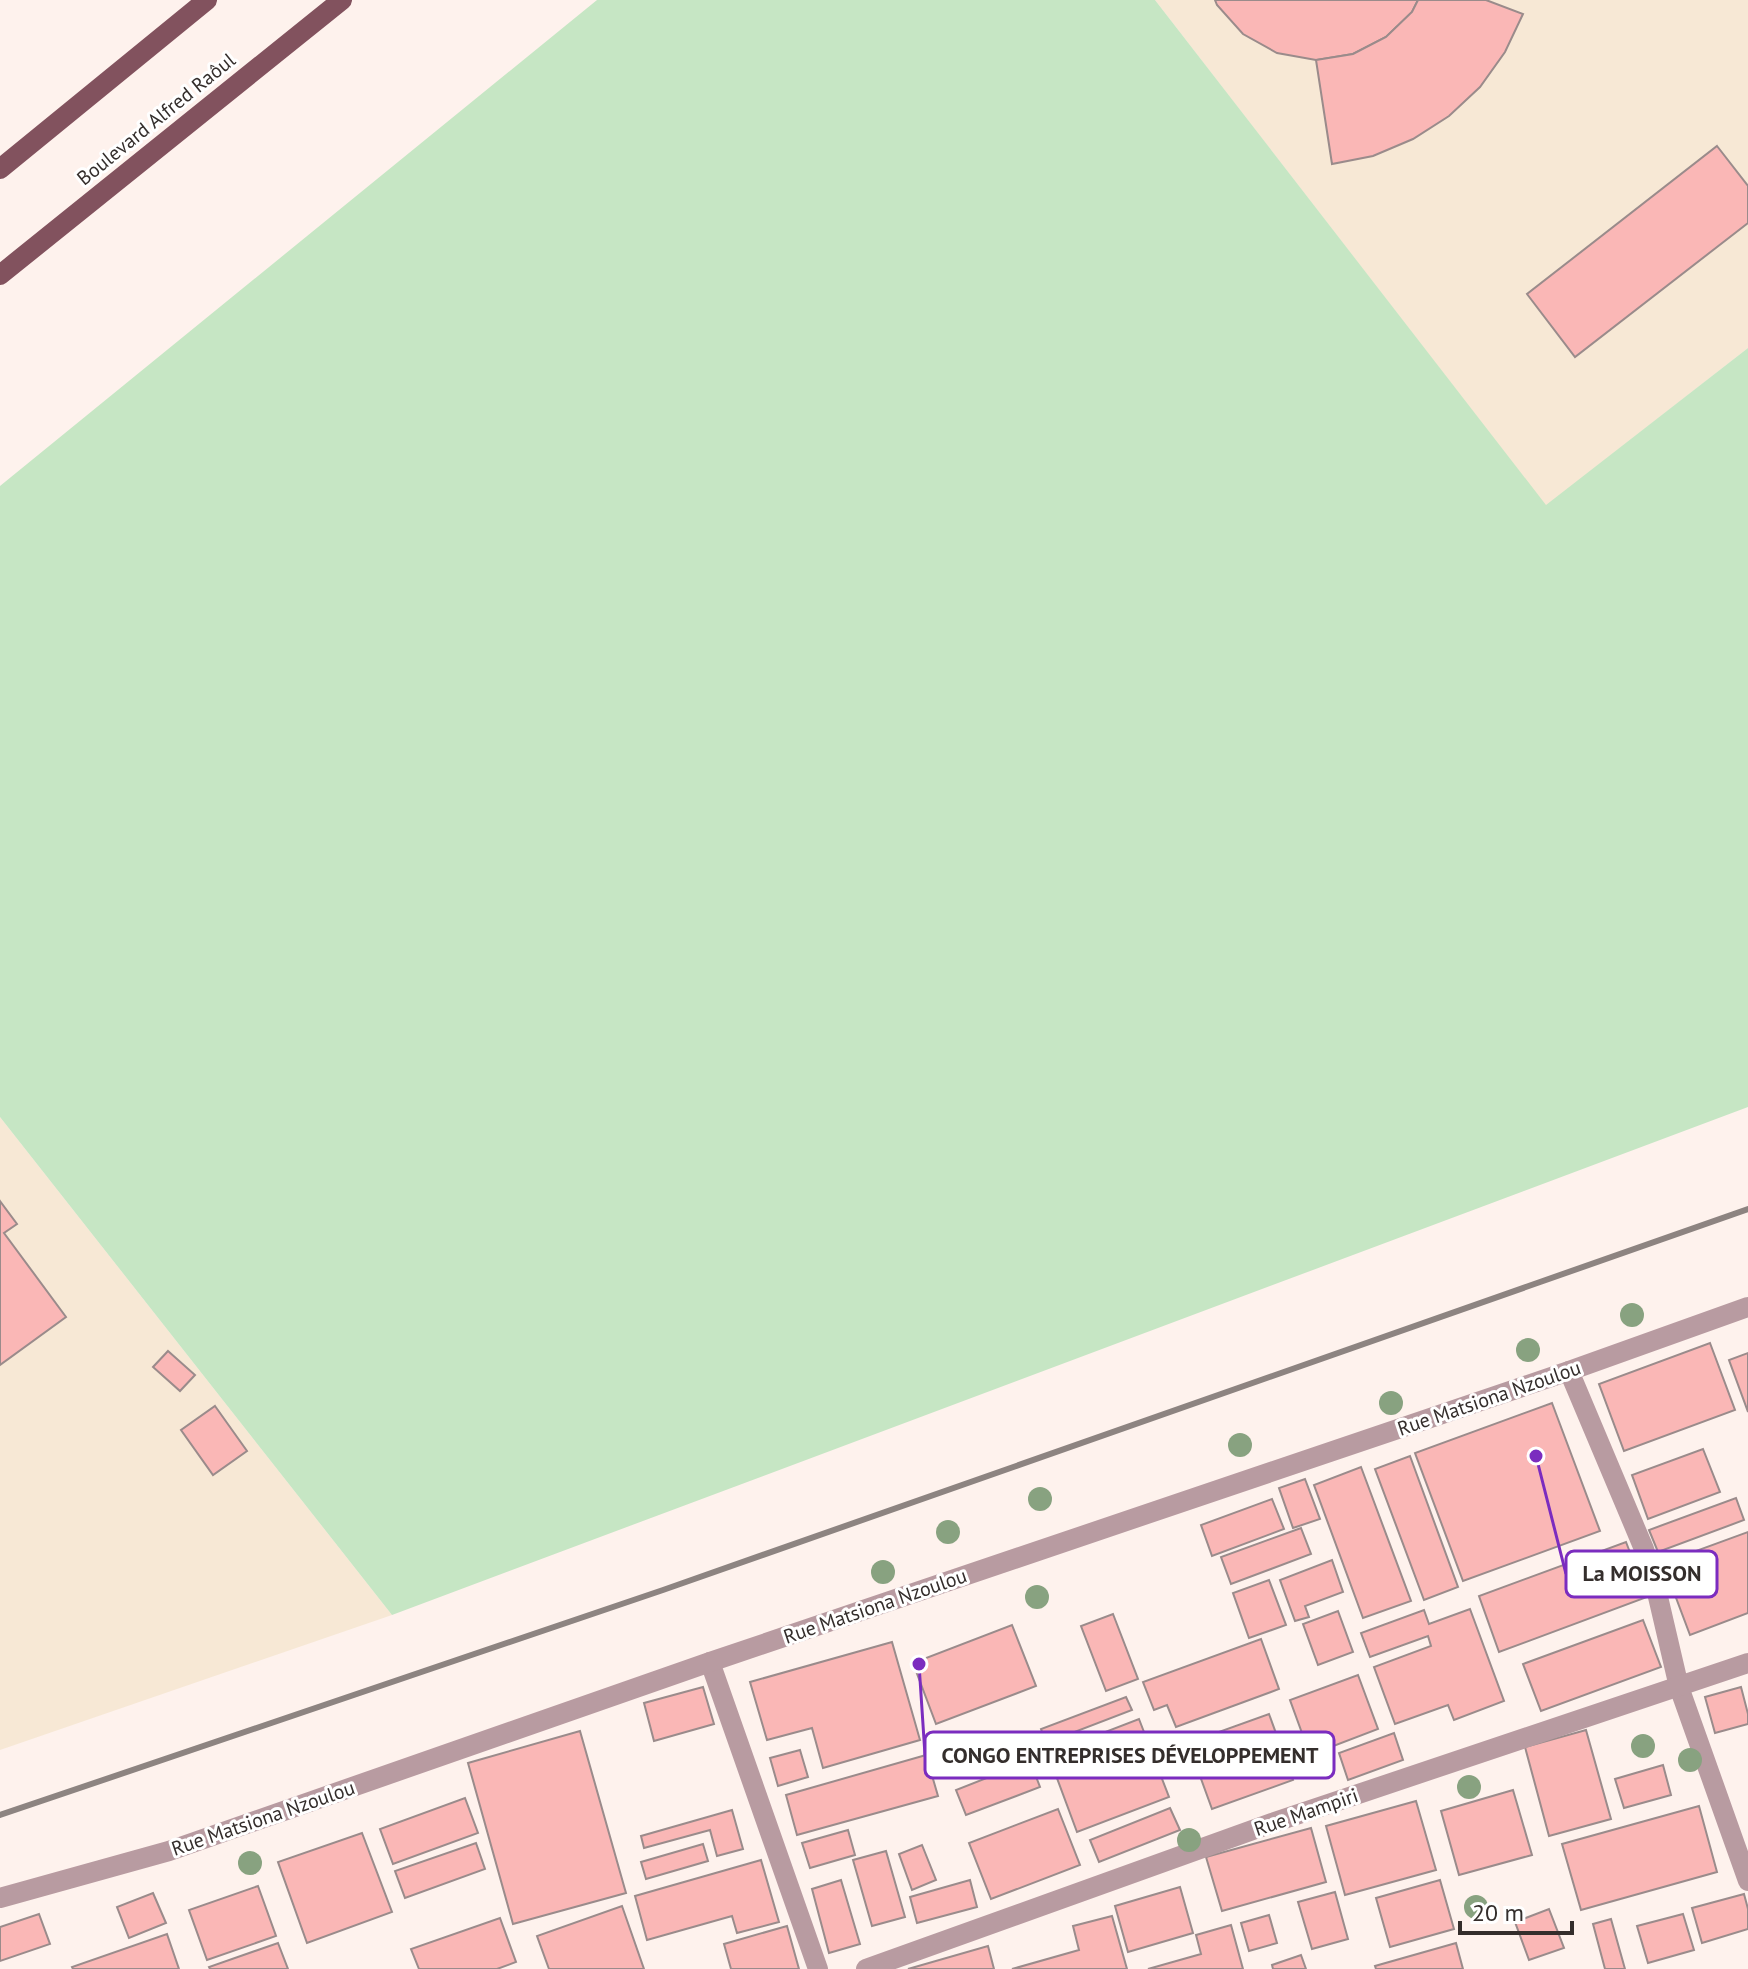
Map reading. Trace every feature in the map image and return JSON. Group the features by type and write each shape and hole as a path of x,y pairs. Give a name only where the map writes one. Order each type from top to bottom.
{"main road":[{"path":"0,169 207,0"},
{"name":"Boulevard Alfred Raôul","path":"0,275 342,0"}],"street":[{"name":"Rue Matsiona Nzoulou","path":"0,1898 169,1851 710,1662 1569,1371 1748,1307"},
{"path":"1569,1371 1644,1549 1679,1687 1748,1881"},
{"path":"710,1662 818,1969"},
{"name":"Rue Mampiri","path":"866,1969 1272,1823 1748,1663"}],"shaded area":[{"path":"1155,0 1748,0 1748,348 1546,506"},
{"path":"0,1117 392,1615 0,1750"}],"green space":[{"path":"597,0 1155,0 1546,505 1748,348 1748,1107 392,1615 0,1117 0,486"}],"building":[{"path":"1215,0 1418,0 1412,12 1386,37 1353,54 1316,60 1277,53 1243,34"},
{"path":"1418,0 1486,0 1523,14 1505,52 1480,87 1449,116 1413,139 1373,156 1332,164 1316,60 1353,54 1386,37 1412,12"},
{"path":"1717,146 1748,186 1748,223 1575,357 1527,294"},
{"path":"0,1201 17,1224 4,1233 66,1317 0,1365"},
{"path":"1710,1343 1735,1410 1624,1451 1599,1384"},
{"path":"168,1351 195,1375 180,1391 153,1367"},
{"path":"1748,1353 1748,1412 1729,1360"},
{"path":"1552,1403 1600,1531 1463,1581 1415,1453"},
{"path":"215,1406 247,1451 213,1475 181,1430"},
{"path":"1703,1449 1720,1492 1648,1519 1632,1475"},
{"path":"1410,1456 1458,1587 1424,1600 1375,1469"},
{"path":"1361,1467 1411,1601 1363,1618 1314,1485"},
{"path":"1305,1479 1320,1519 1293,1528 1279,1488"},
{"path":"1736,1498 1744,1520 1658,1552 1649,1530"},
{"path":"1272,1499 1284,1529 1212,1556 1201,1525"},
{"path":"1301,1528 1311,1554 1231,1584 1221,1557"},
{"path":"1748,1532 1748,1613 1690,1635 1663,1563"},
{"path":"1626,1542 1647,1597 1499,1652 1479,1596"},
{"path":"1332,1560 1343,1592 1305,1606 1309,1617 1295,1621 1280,1580"},
{"path":"1269,1580 1286,1625 1249,1638 1233,1593"},
{"path":"1470,1609 1504,1701 1454,1720 1448,1705 1395,1724 1374,1667 1431,1646 1428,1636 1370,1657 1361,1633 1424,1610 1429,1624"},
{"path":"1338,1611 1353,1652 1318,1665 1303,1624"},
{"path":"1113,1614 1138,1679 1106,1691 1081,1626"},
{"path":"1643,1620 1661,1667 1541,1711 1523,1664"},
{"path":"1012,1625 1036,1686 936,1724 913,1663"},
{"path":"1261,1639 1279,1689 1176,1727 1167,1705 1154,1710 1143,1682"},
{"path":"892,1642 920,1740 823,1768 812,1728 767,1740 750,1682"},
{"path":"1358,1675 1378,1729 1310,1755 1290,1700"},
{"path":"703,1687 714,1724 654,1741 644,1703"},
{"path":"1741,1687 1748,1724 1715,1733 1705,1697"},
{"path":"1126,1697 1132,1710 1046,1743 1041,1729"},
{"path":"1269,1714 1293,1780 1212,1809 1188,1743"},
{"path":"1139,1719 1169,1797 1077,1832 1048,1754"},
{"path":"1586,1730 1611,1819 1549,1836 1525,1747"},
{"path":"580,1731 626,1893 513,1924 468,1763"},
{"path":"1394,1733 1403,1760 1348,1780 1339,1753"},
{"path":"800,1750 808,1777 778,1786 770,1758"},
{"path":"926,1755 938,1796 797,1835 786,1795"},
{"path":"1030,1761 1040,1787 966,1815 956,1790"},
{"path":"1663,1765 1671,1795 1624,1808 1615,1779"},
{"path":"1513,1790 1532,1855 1459,1875 1441,1811"},
{"path":"465,1798 478,1833 393,1864 380,1829"},
{"path":"1416,1801 1436,1870 1345,1895 1326,1826"},
{"path":"1699,1806 1717,1872 1581,1910 1562,1844"},
{"path":"1170,1808 1180,1830 1099,1862 1090,1840"},
{"path":"1058,1809 1080,1865 991,1899 969,1843"},
{"path":"732,1810 743,1849 717,1856 710,1830 644,1848 641,1836"},
{"path":"1311,1828 1326,1882 1222,1911 1206,1857"},
{"path":"848,1830 855,1855 810,1868 802,1843"},
{"path":"362,1833 392,1912 307,1943 278,1862"},
{"path":"476,1843 485,1869 405,1898 395,1871"},
{"path":"703,1844 708,1861 646,1879 641,1862"},
{"path":"922,1845 936,1880 912,1890 899,1854"},
{"path":"886,1851 905,1917 872,1926 853,1860"},
{"path":"761,1860 779,1922 737,1933 732,1916 647,1940 635,1896"},
{"path":"841,1880 860,1944 829,1953 812,1889"},
{"path":"970,1880 977,1907 917,1923 910,1897"},
{"path":"1440,1880 1454,1929 1390,1947 1376,1898"},
{"path":"258,1886 276,1936 207,1960 189,1910"},
{"path":"1180,1887 1193,1933 1128,1952 1115,1906"},
{"path":"1335,1892 1348,1939 1312,1949 1298,1902"},
{"path":"153,1893 166,1923 129,1938 117,1907"},
{"path":"1744,1894 1748,1929 1702,1943 1692,1908"},
{"path":"622,1906 644,1969 549,1969 537,1936"},
{"path":"1549,1909 1564,1948 1529,1960 1515,1922"},
{"path":"39,1914 50,1944 0,1961 0,1927"},
{"path":"1683,1914 1694,1950 1648,1963 1637,1926"},
{"path":"1269,1915 1277,1943 1249,1951 1241,1923"},
{"path":"1112,1916 1127,1969 1012,1969 1079,1950 1073,1926"},
{"path":"500,1918 516,1962 497,1969 419,1969 411,1949"},
{"path":"1611,1919 1625,1969 1605,1969 1593,1924"},
{"path":"1231,1925 1243,1969 1148,1969 1201,1954 1196,1935"},
{"path":"787,1926 799,1969 731,1969 724,1944"},
{"path":"167,1934 179,1969 72,1967"},
{"path":"278,1943 288,1969 209,1967"},
{"path":"1456,1943 1463,1969 1376,1969 1375,1966"},
{"path":"988,1946 994,1969 908,1969"},
{"path":"1301,1955 1306,1969 1273,1969 1272,1965"}],"railway":[{"path":"0,1815 663,1590 1748,1209"}],"place":[{"name":"La MOISSON","path":"1536,1456"},
{"name":"CONGO ENTREPRISES DÉVELOPPEMENT","path":"919,1664"}]}
